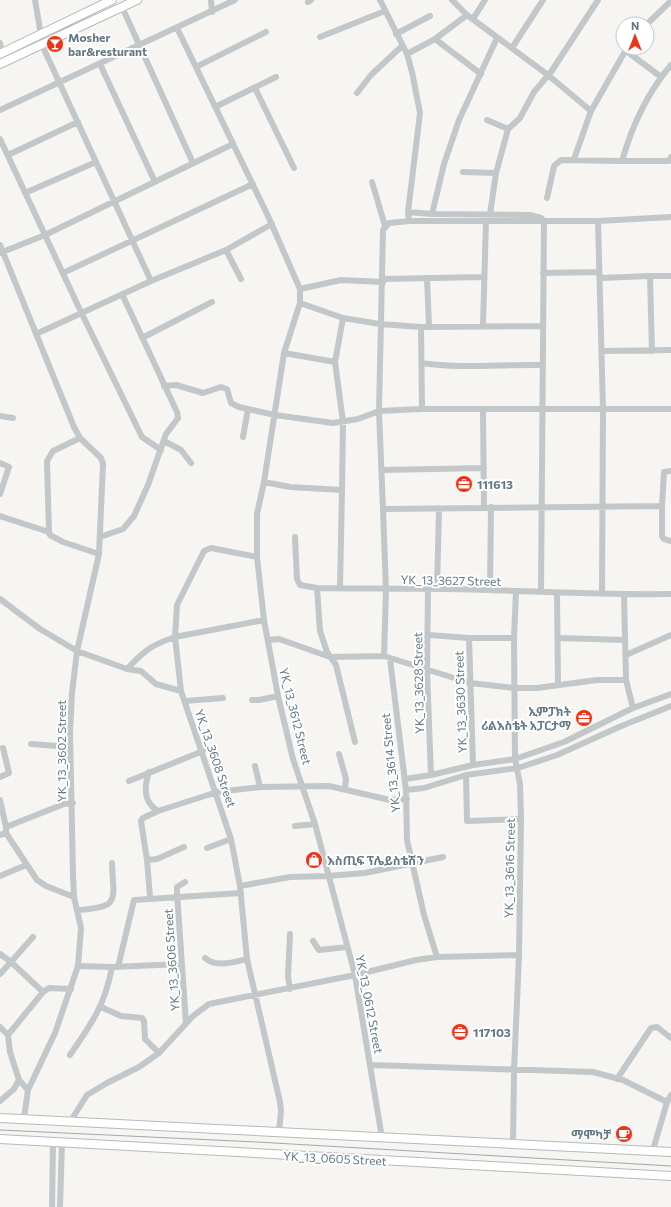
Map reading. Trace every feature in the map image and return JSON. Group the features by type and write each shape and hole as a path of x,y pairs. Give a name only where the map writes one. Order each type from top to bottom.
{"main road":[{"path":"1,53 112,0"},
{"path":"0,64 137,0"},
{"name":"YK_13_0605 Street","path":"0,1118 24,1118 70,1122 671,1152"},
{"name":"YK_13_0605 Street","path":"0,1139 671,1176"}],"street":[{"path":"35,0 41,35"},
{"path":"211,0 212,12"},
{"path":"0,110 235,0"},
{"path":"387,0 381,2 407,54 414,78 420,113 408,212 409,221"},
{"path":"452,0 466,15 548,75 590,111"},
{"path":"473,19 485,0"},
{"path":"512,48 543,0"},
{"path":"490,214 496,173 508,129 520,118 534,92 548,75 598,0"},
{"path":"655,16 671,1"},
{"path":"122,7 138,45 194,163"},
{"path":"320,37 385,11"},
{"path":"407,54 435,40 466,15"},
{"path":"396,34 430,16"},
{"path":"177,28 272,224 300,289 341,280 383,281 427,278 483,277"},
{"path":"196,67 266,32"},
{"path":"432,214 444,164 459,120 497,38"},
{"path":"435,40 481,74"},
{"path":"0,42 1,53"},
{"path":"42,45 151,281"},
{"path":"357,93 371,75 402,46"},
{"path":"574,159 590,111 622,56"},
{"path":"635,56 661,76"},
{"path":"100,64 155,182"},
{"path":"622,161 635,121 661,76 671,65"},
{"path":"215,107 276,77"},
{"path":"255,88 294,168"},
{"path":"487,120 508,129"},
{"path":"8,156 78,122"},
{"path":"0,139 81,312 142,437 161,450"},
{"path":"2,252 45,235 233,144"},
{"path":"547,198 554,166 561,160 574,159 622,161 670,159"},
{"path":"25,193 96,162"},
{"path":"463,172 496,173"},
{"path":"372,182 385,226 388,223 409,221 598,221 671,217"},
{"path":"63,273 253,184"},
{"path":"408,212 432,214 530,215 541,218 544,221"},
{"path":"483,326 483,277 486,221"},
{"path":"541,592 540,508 544,221"},
{"path":"598,221 603,409 602,593"},
{"path":"36,334 151,281 226,250 272,224"},
{"name":"YK_13_3614 Street","path":"385,226 383,230 379,411 386,590 387,658 405,779 407,799 407,840 411,863 437,958"},
{"path":"0,245 71,420 80,438 53,451 47,461 49,532"},
{"path":"226,250 241,279"},
{"path":"543,273 671,276"},
{"path":"650,276 652,351"},
{"path":"427,278 429,326"},
{"name":"YK_13_3612 Street","path":"300,289 300,303 284,353 264,482 257,514 257,557 264,620 278,696 293,759 315,824 328,876"},
{"path":"100,537 123,530 134,516 164,441 178,418 177,412 122,294"},
{"path":"142,338 212,302"},
{"path":"300,303 343,318 380,324 421,327 542,326"},
{"path":"340,587 343,422 336,362 343,318"},
{"path":"421,327 422,409"},
{"path":"602,351 671,350"},
{"path":"284,353 336,362"},
{"path":"422,363 480,367 500,365 542,365"},
{"path":"164,386 181,386 203,393 221,386 227,390 234,405 275,416 333,423 369,416 379,411 422,409 671,409"},
{"path":"243,437 248,409"},
{"path":"483,409 484,468 488,507 490,590"},
{"path":"0,416 13,418"},
{"name":"YK_13_3602 Street","path":"24,1118 28,1090 55,1034 78,966 81,928 74,897 70,748 72,693 76,651 99,554 103,464 100,456 80,438"},
{"path":"164,441 181,450 191,463"},
{"path":"0,463 9,467 0,494"},
{"path":"382,470 484,468"},
{"path":"671,471 664,472 662,506 662,536 664,540 671,541"},
{"path":"264,482 290,487 342,490"},
{"path":"383,509 662,506"},
{"path":"437,589 439,509"},
{"path":"0,516 49,532 50,535 63,542 99,554"},
{"name":"YK_13_3627 Street","path":"295,537 297,579 300,585 317,588 340,587 386,590 490,590 624,595 671,594"},
{"name":"YK_13_3608 Street","path":"254,994 247,959 240,886 231,839 203,751 181,691 175,637 177,605 204,551 210,548 257,557"},
{"path":"317,588 320,631 330,657 336,665 355,742"},
{"name":"YK_13_3628 Street","path":"428,590 429,635 427,671 431,775"},
{"name":"YK_13_3616 Street","path":"513,1145 514,1071 519,955 521,819 518,768 515,759 514,638 516,592"},
{"path":"557,592 558,684"},
{"path":"624,595 626,680 633,708"},
{"path":"0,599 40,629 76,651 127,669 141,672 156,684 181,691"},
{"path":"127,669 151,646 175,637 264,620"},
{"path":"429,635 469,638 514,638"},
{"path":"626,656 671,635"},
{"name":"YK_13_3630 Street","path":"469,638 473,765"},
{"path":"558,638 625,640"},
{"path":"268,640 279,640 330,657 387,658 470,683 514,688 537,688 558,684 626,680"},
{"path":"405,779 431,775 473,765 515,759 564,742 633,708 671,694"},
{"path":"252,700 278,696"},
{"path":"185,701 223,698"},
{"path":"406,790 424,788 466,775 518,768 557,755 619,727 671,706"},
{"path":"30,744 70,748"},
{"path":"0,777 9,773 3,748"},
{"path":"129,780 203,751"},
{"path":"339,754 346,780 345,788"},
{"path":"255,766 260,787"},
{"path":"149,772 145,785 145,793 150,804 158,811"},
{"path":"466,775 467,821 521,819"},
{"path":"150,897 147,860 141,821 143,818 158,811 216,792 260,787 303,785 345,788 390,800 407,799"},
{"path":"0,800 4,832 37,880 46,886 74,897"},
{"path":"4,832 64,804 72,803"},
{"path":"295,826 315,824"},
{"path":"207,848 231,839"},
{"path":"147,860 157,859 184,847"},
{"path":"240,886 277,878 365,873 443,857"},
{"path":"78,910 100,908 111,901 114,891 112,863"},
{"path":"0,876 26,865"},
{"name":"YK_13_0612 Street","path":"328,876 356,975 382,1138"},
{"path":"178,896 177,887 185,882"},
{"path":"70,1055 101,1007 108,990 110,967 134,900 150,897 241,893"},
{"name":"YK_13_3606 Street","path":"178,896 181,964 186,1023"},
{"path":"290,934 288,976 290,989"},
{"path":"0,974 33,937"},
{"path":"314,940 319,950 347,947"},
{"path":"0,954 11,962 43,992"},
{"path":"70,1122 87,1095 139,1067 159,1053 201,1008 209,1004 356,975 416,960 519,955"},
{"path":"205,958 209,962 223,963 247,959"},
{"path":"78,966 110,967 181,964"},
{"path":"8,1035 43,992 49,988 71,989"},
{"path":"254,994 280,1102 281,1111 279,1132"},
{"path":"101,1007 121,1016 142,1018 144,1021 145,1039 159,1053"},
{"path":"0,1027 8,1035 10,1052 16,1066 19,1080 28,1090"},
{"path":"617,1079 651,1028 657,1027 671,1038"},
{"path":"371,1065 401,1067 496,1068 514,1071 552,1070 592,1072 617,1079 667,1102"},
{"path":"0,1101 14,1089 19,1080"},
{"path":"653,1150 667,1102 671,1095"},
{"path":"52,1142 52,1207"},
{"path":"60,1207 62,1142"}],"tram line":[{"path":"0,1130 257,1142 671,1166"}],"place":[{"name":"Mosher bar&resturant","path":"55,44"},
{"name":"111613","path":"464,484"},
{"name":"ኢምፓክት ሪልእስቴት አፓርታማ","path":"584,718"},
{"name":"እስጢፍ ፕሌይስቴሽን","path":"314,860"},
{"name":"117103","path":"460,1032"},
{"name":"ማሞካቻ","path":"624,1134"}]}
